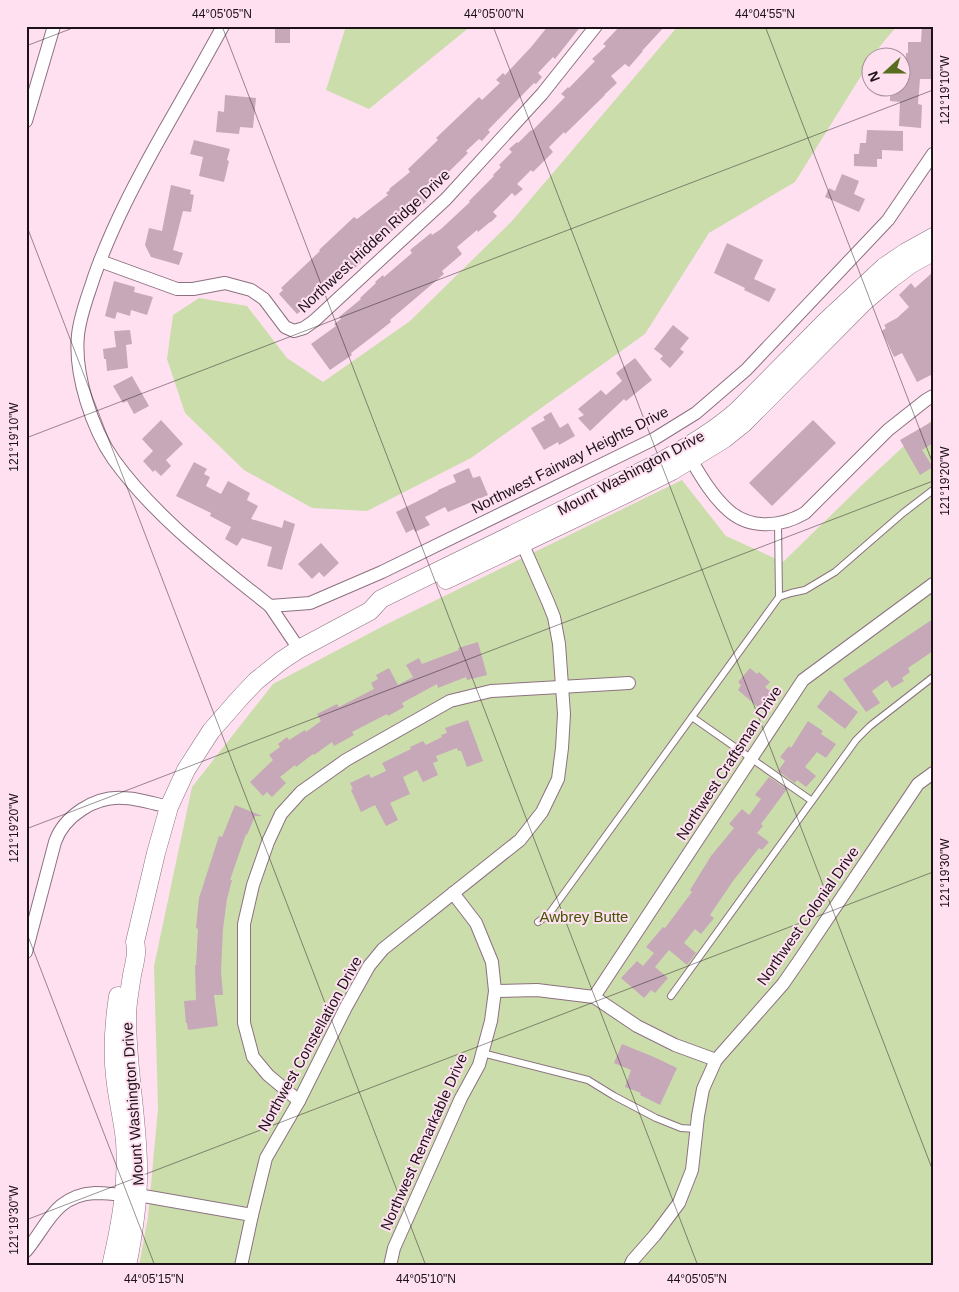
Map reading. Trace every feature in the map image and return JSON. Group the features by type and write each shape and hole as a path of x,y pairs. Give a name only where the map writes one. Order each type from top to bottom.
{"main road":[{"name":"Mount Washington Drive","path":"687,454 737,411 826,321 884,267 933,237"},
{"name":"Mount Washington Drive","path":"127,1266 133,1235 125,1138 115,1076 115,1018 126,959 135,942 169,807 186,770 212,731 256,681 299,649 370,611 381,599 520,538 687,454 724,439 744,423 864,302 891,278 933,252"},
{"name":"Mount Washington Drive","path":"111,1266 120,1225 131,1196"}],"street":[{"path":"26,120 54,26"},
{"path":"223,26 134,184 113,226 81,317 77,355 79,373 102,440 113,458 168,521 270,606 299,649"},
{"name":"Northwest Hidden Ridge Drive","path":"100,261 177,289 193,290 225,283 244,287 264,299 285,327 294,331 304,328 314,321 446,199 542,94 596,26"},
{"name":"Northwest Fairway Heights Drive","path":"270,606 310,603 382,572 654,439 696,413 746,370 888,220 933,154"},
{"path":"687,454 716,497 729,511 754,524 778,524 794,520 805,513 888,430 933,396"},
{"name":"Northwest Constellation Drive","path":"241,1266 266,1158 299,1101 368,966 383,949 520,840 542,812 558,779 564,714 559,644 554,617 520,538"},
{"name":"Northwest Craftsman Drive","path":"594,998 803,680 933,584"},
{"path":"299,1101 268,1075 252,1057 244,1022 244,924 253,885 268,842 281,814 301,792 346,760 450,701 491,691 629,683"},
{"name":"Northwest Colonial Drive","path":"630,1266 679,1203 692,1170 696,1129 703,1089 716,1060 782,984 918,784 933,773"},
{"path":"26,952 57,836 70,820 78,812 94,803 122,798 169,807"},
{"name":"Northwest Remarkable Drive","path":"390,1266 394,1248 461,1098 479,1065 491,1021 495,991 492,962 476,923 453,893"},
{"path":"495,991 538,990 594,998 637,1026 675,1045 716,1060"},
{"path":"26,1251 53,1213 67,1202 88,1194 131,1196 252,1214"}],"lane":[{"path":"538,922 549,914 779,597 805,590 835,572 903,512 933,490"},
{"path":"778,524 779,597"},
{"path":"672,996 856,740 870,726 933,677"},
{"path":"692,718 812,801"},
{"path":"482,1053 588,1080 656,1118 681,1128 696,1129"}],"green space":[{"path":"346,26 471,26 369,109 326,90"},
{"path":"678,26 897,26 879,48 862,48 862,74 795,182 709,233 645,334 471,458 367,511 312,508 244,470 185,413 167,359 173,315 199,298 247,306 287,358 323,382 410,321 512,221"},
{"name":"Awbrey Butte","path":"933,419 933,1266 139,1266 148,1217 158,1108 154,966 192,787 273,684 389,623 682,480 726,536 783,562"}],"building":[{"path":"275,26 290,26 290,43 275,43"},
{"path":"548,26 581,26 555,59 553,57 538,73 542,77 536,84 534,83 488,130 490,132 482,141 479,139 466,151 468,153 424,196 428,200 403,220 404,222 377,242 379,244 361,263 297,314 279,294 283,290 281,288 354,217 357,219 388,195 386,193 389,189 410,172 408,169 438,140 436,138 479,97 482,100 500,83 496,80 503,73 505,75"},
{"path":"620,26 665,26 629,67 625,64 611,76 617,83 549,147 553,152 533,172 531,170 517,184 523,189 515,196 512,193 493,212 497,216 491,222 478,232 477,230 457,247 462,254 442,271 444,274 390,320 391,322 351,353 352,355 330,370 311,344 336,326 334,324 341,319 339,317 361,299 375,282 383,275 384,277 412,253 410,250 431,233 432,235 441,229 470,202 501,167 499,165 512,152 509,149 532,131 565,97 561,94 595,61 592,59 606,46 603,44"},
{"path":"922,26 933,26 933,73 931,73 931,79 920,79 918,104 922,105 921,128 899,126 900,102 890,101 890,98 912,98 912,48 908,48 908,42 921,42"},
{"path":"225,95 256,98 253,128 240,127 239,134 216,132 218,111 224,112"},
{"path":"867,130 903,131 903,151 882,150 882,159 877,159 877,167 854,166 854,154 859,154 860,143 866,143"},
{"path":"194,140 230,149 224,182 199,176 203,157 190,154"},
{"path":"842,174 859,181 854,194 865,199 859,212 825,197 829,188 835,191"},
{"path":"171,185 191,190 190,194 194,195 191,212 183,211 173,250 183,253 179,265 151,257 145,245 149,228 162,231"},
{"path":"727,243 763,260 754,279 776,289 769,302 714,273"},
{"path":"933,272 933,374 917,382 902,353 894,357 882,331 886,328 884,325 897,318 909,307 899,295 911,283 915,288"},
{"path":"114,281 135,287 134,292 153,297 147,315 131,310 130,316 117,312 115,319 105,316"},
{"path":"673,325 689,338 680,349 684,352 670,368 660,359 663,356 654,349"},
{"path":"130,330 132,344 126,345 128,368 107,371 103,349 116,347 114,331"},
{"path":"635,358 652,380 626,401 624,399 590,431 578,418 584,415 578,409 601,390 606,395 622,381 616,373"},
{"path":"132,376 149,406 134,414 127,401 123,403 113,386"},
{"path":"551,412 560,428 568,423 575,436 559,445 558,442 544,450 531,428 545,420 543,417"},
{"path":"161,420 183,444 166,460 171,466 161,476 155,470 153,472 143,461 153,451 142,439"},
{"path":"813,420 836,443 772,506 749,483"},
{"path":"933,421 933,443 922,450 933,467 920,475 900,440"},
{"path":"194,462 207,469 204,474 210,477 206,486 221,494 228,481 250,493 247,500 258,506 251,519 282,528 284,520 295,524 282,570 267,566 272,547 242,538 237,546 225,539 231,527 210,516 211,513 176,496"},
{"path":"469,468 473,478 480,476 488,495 448,512 445,507 425,517 430,525 415,532 414,529 406,533 396,512 456,482 453,475"},
{"path":"321,543 339,563 324,577 319,572 312,579 298,564"},
{"path":"933,619 933,651 908,668 910,672 902,678 904,681 892,688 887,680 872,691 880,703 866,712 843,679"},
{"path":"478,642 487,675 467,680 466,677 438,688 437,684 402,703 404,707 352,732 354,735 334,746 332,742 296,767 295,765 280,777 286,783 272,797 267,792 263,796 250,782 273,760 269,755 280,747 278,744 287,737 289,740 305,730 306,732 321,721 317,714 337,704 339,707 374,689 371,683 378,679 376,675 389,668 398,685 413,677 406,665 419,658 422,664 459,650 458,648"},
{"path":"750,668 757,674 759,672 770,682 765,687 772,693 759,708 738,690 741,685 738,682"},
{"path":"830,690 858,712 845,729 817,707"},
{"path":"468,720 483,761 467,767 461,751 458,751 457,748 436,756 438,761 433,763 438,775 423,782 417,770 403,777 410,794 390,803 398,820 386,826 375,805 361,812 351,790 353,789 350,783 369,774 371,778 386,771 382,763 423,741 426,745 442,737 441,735 447,733 445,728"},
{"path":"808,721 823,731 821,734 836,744 826,758 817,752 805,767 816,776 806,787 797,780 795,783 778,771 785,761 780,757 789,746 791,748"},
{"path":"769,777 787,789 761,824 763,826 757,833 769,842 762,850 759,848 733,881 710,915 714,918 701,934 695,929 684,943 696,953 687,965 669,950 655,967 668,978 655,993 651,990 644,998 621,978 637,961 643,966 654,953 646,947 663,927 665,928 692,892 690,890 711,856 734,828 729,824 742,809 749,815 761,799 755,795"},
{"path":"235,805 262,816 255,816 246,834 230,880 232,880 223,929 221,971 223,995 214,995 218,1026 188,1030 184,1001 196,1000 195,965 198,929 196,928 199,898 219,836 222,837"},
{"path":"622,1044 677,1068 660,1105 640,1095 641,1093 625,1087 631,1070 614,1063"}]}
